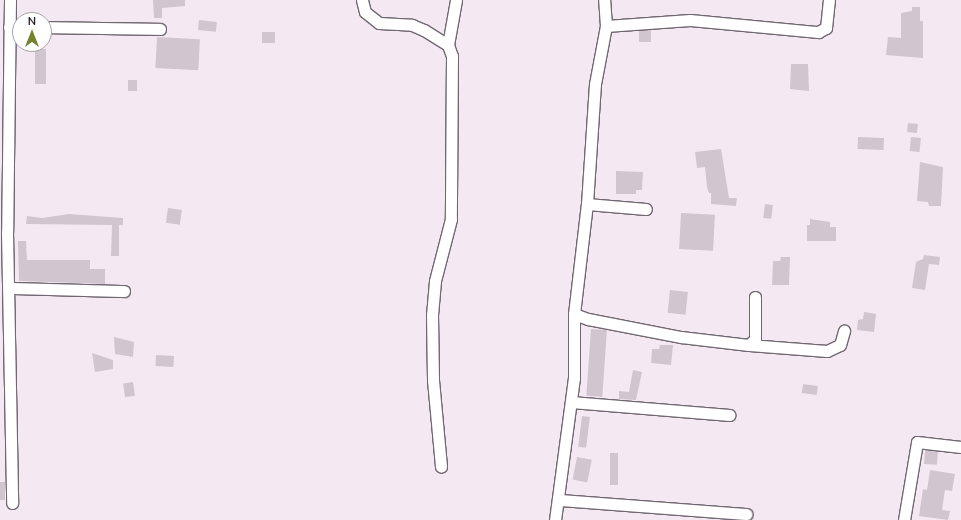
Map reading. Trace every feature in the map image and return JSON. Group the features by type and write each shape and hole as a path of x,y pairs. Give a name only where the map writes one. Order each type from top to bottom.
{"street":[{"path":"10,0 12,12"},
{"path":"362,0 365,12 379,23 412,25 424,30 448,45"},
{"path":"440,467 433,380 432,315 435,281 451,219 454,80 452,56 448,45 456,0"},
{"path":"555,520 574,378 574,314 587,204 595,84 606,26 604,0"},
{"path":"606,26 690,20 818,32 826,28 829,0"},
{"path":"52,27 160,29"},
{"path":"12,44 4,90 4,232 10,288 5,428 12,503"},
{"path":"587,204 646,208"},
{"path":"10,288 124,291"},
{"path":"749,345 755,339 755,297"},
{"path":"574,314 594,321 681,337 749,345 827,351 840,345 844,331"},
{"path":"571,402 729,415"},
{"path":"904,520 917,442 961,447"},
{"path":"558,500 746,514"}],"building":[{"path":"153,0 185,0 185,6 162,8 162,18 154,18"},
{"path":"912,7 920,7 920,21 923,21 923,58 886,55 888,37 901,38 901,13 912,11"},
{"path":"199,20 217,22 216,32 198,30"},
{"path":"639,30 651,30 651,42 639,42"},
{"path":"262,32 275,32 275,43 262,43"},
{"path":"157,37 200,39 198,70 155,68"},
{"path":"35,52 46,52 46,84 35,84"},
{"path":"791,64 808,64 809,91 790,89"},
{"path":"128,80 137,80 137,91 128,91"},
{"path":"908,123 918,124 917,133 907,132"},
{"path":"858,137 884,138 884,150 858,149"},
{"path":"911,137 921,138 919,152 910,151"},
{"path":"721,149 729,198 737,198 736,206 711,204 711,193 709,193 707,187 705,167 697,168 695,152"},
{"path":"920,162 943,167 941,206 929,206 928,202 917,201"},
{"path":"616,171 643,172 642,190 636,190 636,194 616,194"},
{"path":"765,204 773,205 771,219 763,218"},
{"path":"168,208 182,210 180,225 166,223"},
{"path":"681,213 715,215 713,251 679,249"},
{"path":"69,214 123,218 123,225 119,225 119,256 111,256 112,225 26,224 27,216 42,218"},
{"path":"810,219 830,222 830,227 836,227 836,241 807,241 807,225 810,225"},
{"path":"18,241 26,241 27,260 90,260 90,269 105,269 105,284 19,281"},
{"path":"924,255 940,257 939,265 929,264 925,290 912,288 916,262 923,259"},
{"path":"781,257 790,257 789,285 772,285 773,261 780,261"},
{"path":"670,290 688,292 685,315 668,313"},
{"path":"864,312 876,314 874,332 857,330 858,320 863,319"},
{"path":"591,329 607,330 602,397 586,396"},
{"path":"114,337 134,342 133,357 115,354"},
{"path":"660,345 673,345 671,365 651,363 652,349 659,349"},
{"path":"92,353 113,360 113,369 95,372"},
{"path":"156,355 174,356 173,367 155,366"},
{"path":"633,370 642,372 636,400 619,399 619,391 629,392"},
{"path":"133,382 135,396 125,397 123,383"},
{"path":"803,384 818,386 817,395 802,393"},
{"path":"582,416 590,417 586,448 578,447"},
{"path":"925,450 938,451 937,465 924,464"},
{"path":"610,453 618,453 618,485 610,485"},
{"path":"577,457 592,460 587,482 573,480"},
{"path":"930,470 955,474 952,491 945,490 942,510 950,511 948,520 919,516 923,489 927,490"},
{"path":"0,482 5,482 5,500 0,500"}]}
